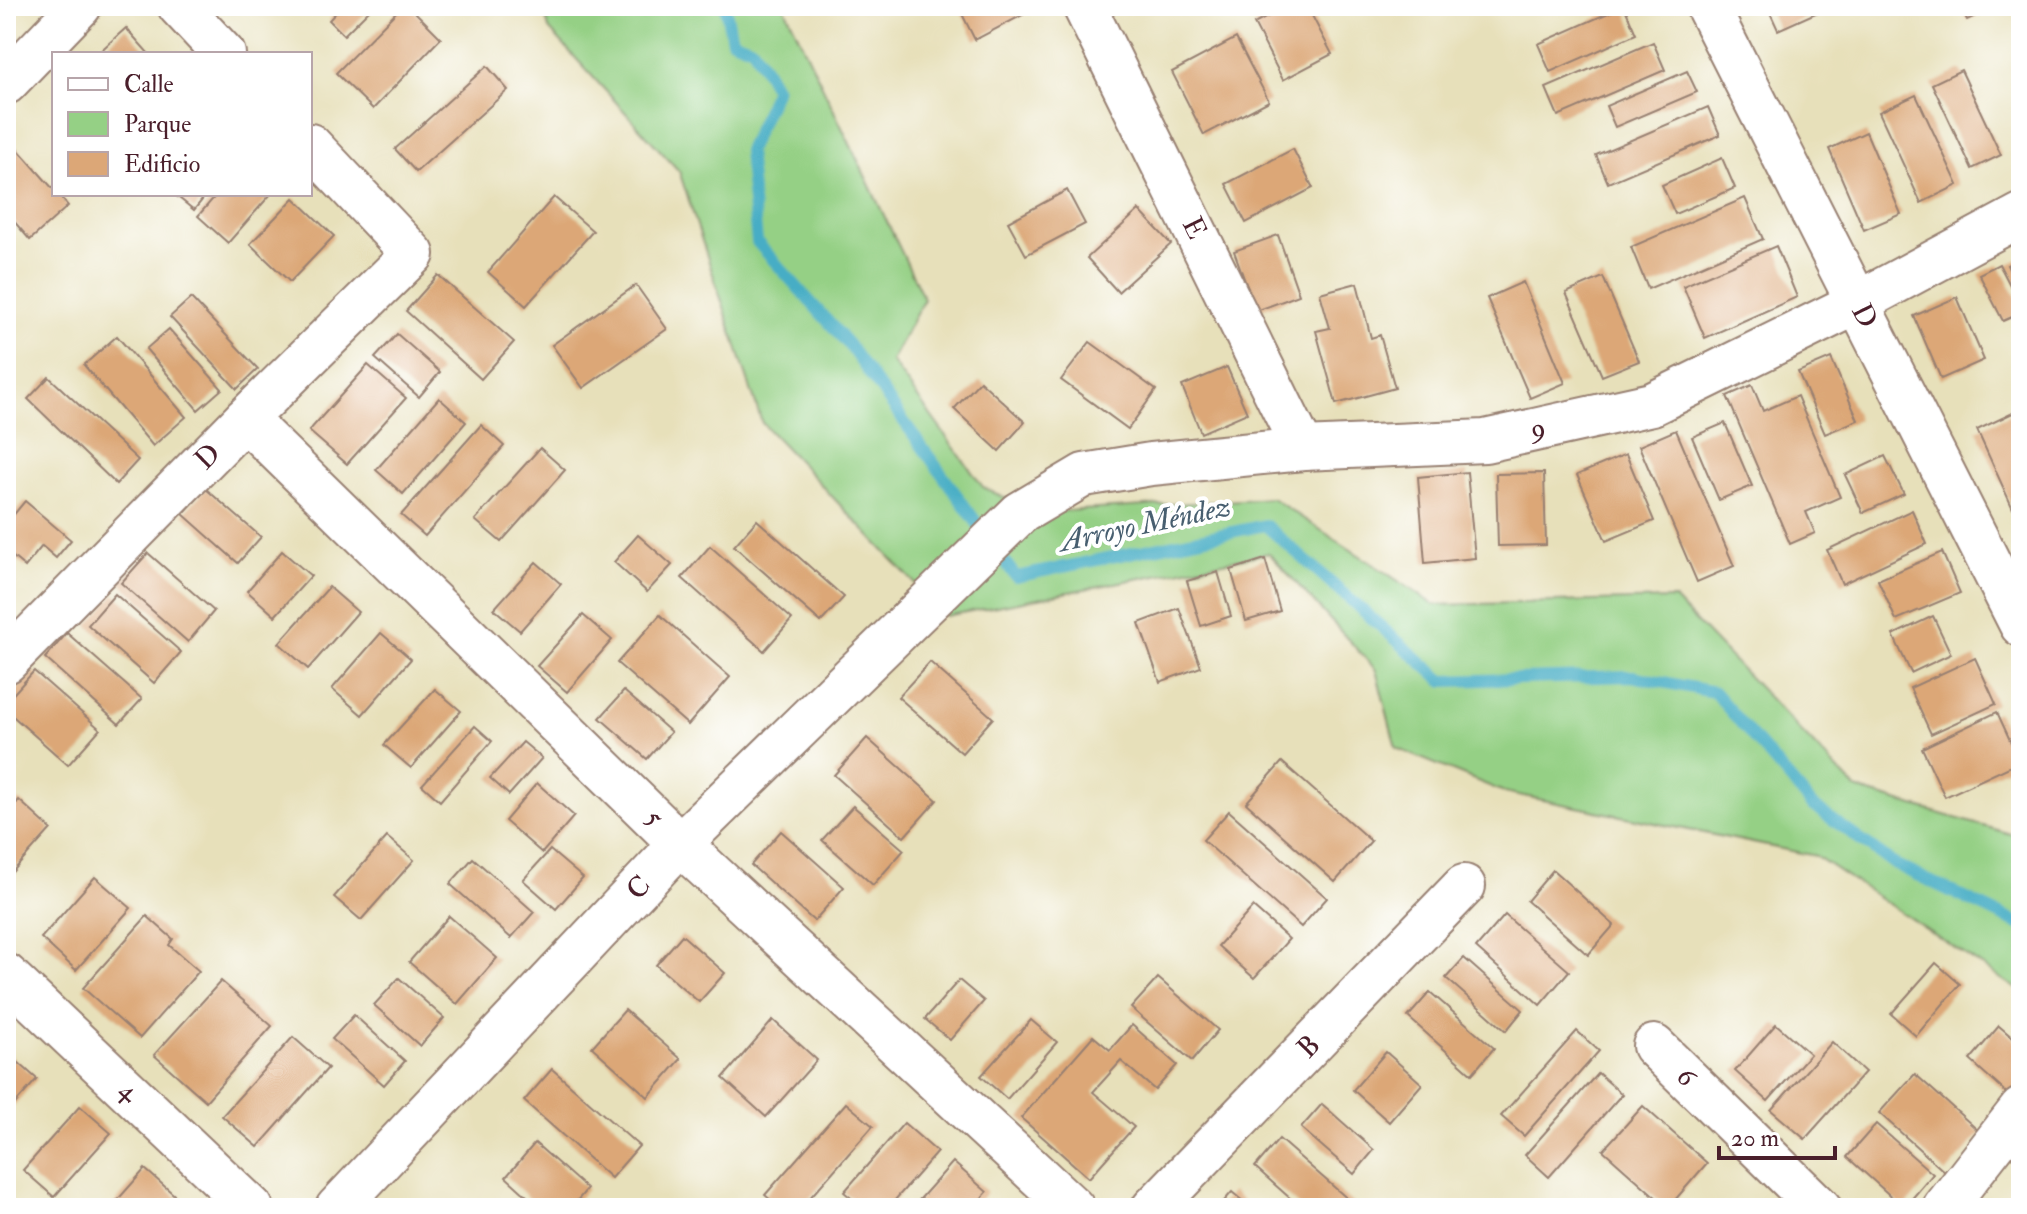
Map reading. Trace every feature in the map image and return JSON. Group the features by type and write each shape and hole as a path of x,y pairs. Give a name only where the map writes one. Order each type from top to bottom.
{"street":[{"path":"6,83 80,6"},
{"path":"179,6 222,52"},
{"name":"E","path":"1084,6 1303,449"},
{"name":"D","path":"1707,6 2021,625"},
{"name":"D","path":"6,662 245,419 413,254 312,147"},
{"name":"9","path":"1020,513 1084,475 1151,464 1303,449 1485,441 1652,404 1857,303 2021,215"},
{"name":"5","path":"245,419 680,844 1073,1208"},
{"name":"C","path":"337,1208 680,844 1020,513"},
{"name":"B","path":"1153,1208 1464,886"},
{"name":"4","path":"6,975 252,1208"},
{"name":"6","path":"1654,1046 1820,1208"},
{"path":"1944,1208 2021,1109"}],"green space":[{"path":"543,6 784,6 924,299 891,361 983,487 1034,513 1272,498 1435,605 1674,599 1856,789 2021,837 2021,992 1816,856 1504,792 1396,748 1376,670 1269,553 946,616 762,423 679,171 549,29"}],"building":[{"path":"342,6 373,6 344,35 329,20"},
{"path":"402,6 409,6 441,38 373,109 336,73"},
{"path":"958,6 1032,6 1034,9 975,40"},
{"path":"1288,6 1307,6 1332,54 1283,80 1254,24"},
{"path":"1624,6 1636,34 1550,72 1538,44"},
{"path":"1767,6 1831,6 1778,30"},
{"path":"1960,6 1989,6 1991,9 1967,20"},
{"path":"126,28 147,52 99,52"},
{"path":"1236,38 1269,101 1204,135 1172,72"},
{"path":"1653,42 1665,70 1558,116 1546,88"},
{"path":"487,66 508,90 416,172 395,149"},
{"path":"1961,70 2001,155 1972,169 1932,84"},
{"path":"1687,71 1697,92 1615,127 1606,106"},
{"path":"1916,95 1958,185 1921,203 1879,112"},
{"path":"1708,107 1720,135 1608,183 1596,155"},
{"path":"1866,132 1901,214 1864,230 1829,149"},
{"path":"16,147 52,188 52,196 60,196 68,206 30,240 6,212 6,156"},
{"path":"1293,149 1313,188 1246,223 1226,184"},
{"path":"1722,158 1735,188 1675,214 1662,185"},
{"path":"1067,190 1085,224 1026,255 1008,222"},
{"path":"176,196 205,196 194,210"},
{"path":"215,196 269,196 228,243 198,216"},
{"path":"554,197 593,231 526,306 488,272"},
{"path":"294,198 334,236 290,282 250,244"},
{"path":"1745,198 1763,239 1648,289 1631,247"},
{"path":"1139,210 1171,244 1118,292 1087,258"},
{"path":"1278,235 1299,295 1256,311 1234,251"},
{"path":"1776,246 1797,297 1705,338 1683,286"},
{"path":"2021,258 2021,294 2007,265"},
{"path":"1999,264 2021,306 2021,313 2003,321 1979,274"},
{"path":"438,275 514,342 481,379 406,311"},
{"path":"1603,277 1639,361 1602,376 1566,293"},
{"path":"1523,282 1565,383 1530,398 1487,298"},
{"path":"1357,283 1371,338 1380,335 1395,388 1336,404 1316,331 1330,328 1320,293"},
{"path":"636,285 667,329 583,388 552,345"},
{"path":"1957,297 1984,360 1941,379 1914,316"},
{"path":"191,298 258,369 237,389 170,317"},
{"path":"169,329 222,389 198,410 146,349"},
{"path":"397,334 440,372 419,397 375,358"},
{"path":"117,336 186,417 153,446 84,365"},
{"path":"1090,342 1156,390 1128,429 1061,380"},
{"path":"1831,358 1858,420 1825,434 1798,372"},
{"path":"368,365 406,398 347,464 309,431"},
{"path":"1227,367 1247,413 1201,433 1182,386"},
{"path":"49,377 138,460 116,484 28,399"},
{"path":"980,381 1025,422 999,451 954,409"},
{"path":"1752,385 1763,411 1797,396 1840,497 1806,512 1815,533 1790,544 1727,396"},
{"path":"439,398 466,422 403,494 376,470"},
{"path":"2021,409 2021,505 2013,509 1977,430"},
{"path":"1725,423 1752,486 1719,500 1692,437"},
{"path":"481,425 504,446 425,536 401,515"},
{"path":"1676,430 1734,566 1697,582 1639,446"},
{"path":"540,448 565,470 501,542 475,520"},
{"path":"1626,454 1654,521 1606,541 1577,475"},
{"path":"1885,456 1904,494 1863,513 1845,475"},
{"path":"1467,472 1475,558 1425,563 1418,477"},
{"path":"1544,473 1546,545 1498,546 1496,474"},
{"path":"206,489 261,537 238,563 183,514"},
{"path":"25,501 71,540 56,558 42,546 25,567 6,551 6,524"},
{"path":"1912,510 1927,544 1842,584 1827,550"},
{"path":"757,520 844,597 821,622 734,546"},
{"path":"638,535 672,565 647,592 614,562"},
{"path":"710,546 792,619 764,651 682,578"},
{"path":"282,551 311,576 275,616 247,591"},
{"path":"1942,552 1960,593 1896,620 1878,580"},
{"path":"148,553 214,611 188,642 121,583"},
{"path":"1265,559 1280,611 1246,621 1231,570"},
{"path":"536,562 561,584 520,631 494,609"},
{"path":"1218,572 1231,616 1201,626 1187,581"},
{"path":"329,587 358,612 308,669 279,643"},
{"path":"115,594 181,652 154,683 88,625"},
{"path":"1179,608 1201,667 1160,682 1139,623"},
{"path":"583,615 612,640 567,692 537,666"},
{"path":"660,615 730,677 688,725 617,663"},
{"path":"1933,616 1951,654 1911,673 1893,635"},
{"path":"67,633 142,699 119,724 45,658"},
{"path":"381,633 411,659 362,715 332,689"},
{"path":"1975,658 1996,704 1931,734 1910,688"},
{"path":"930,662 993,718 962,753 898,697"},
{"path":"34,671 100,729 68,765 6,710 6,702"},
{"path":"435,689 461,711 411,768 384,745"},
{"path":"624,691 671,732 647,759 600,718"},
{"path":"1997,712 2020,762 1945,797 1922,748"},
{"path":"475,726 492,741 440,801 422,785"},
{"path":"867,738 937,800 904,837 834,775"},
{"path":"523,742 542,758 509,795 490,778"},
{"path":"1282,762 1371,841 1335,882 1246,803"},
{"path":"537,783 574,816 542,853 505,821"},
{"path":"19,800 51,829 6,879 6,816"},
{"path":"853,806 904,850 873,885 822,840"},
{"path":"1229,811 1327,898 1301,927 1203,840"},
{"path":"781,831 844,887 814,921 751,865"},
{"path":"387,837 414,860 361,920 334,897"},
{"path":"550,850 583,878 556,909 523,880"},
{"path":"473,858 534,912 511,938 450,884"},
{"path":"1553,870 1614,925 1588,955 1527,901"},
{"path":"95,877 131,908 76,970 41,938"},
{"path":"1253,907 1289,939 1254,978 1218,946"},
{"path":"1505,915 1569,971 1540,1005 1476,948"},
{"path":"147,916 173,939 169,945 199,971 140,1038 83,988"},
{"path":"449,916 497,958 457,1004 409,962"},
{"path":"682,935 725,973 699,1002 656,965"},
{"path":"1464,958 1523,1010 1506,1031 1446,978"},
{"path":"1936,963 1960,984 1916,1036 1891,1014"},
{"path":"399,978 444,1018 420,1046 374,1005"},
{"path":"1158,978 1218,1030 1192,1061 1131,1008"},
{"path":"959,980 984,1001 950,1040 925,1019"},
{"path":"221,981 272,1026 206,1101 154,1055"},
{"path":"1430,992 1494,1048 1472,1074 1408,1017"},
{"path":"625,1010 681,1059 648,1097 592,1047"},
{"path":"354,1015 405,1061 384,1085 332,1039"},
{"path":"773,1020 817,1060 766,1117 723,1078"},
{"path":"1031,1020 1057,1042 1007,1099 981,1076"},
{"path":"1776,1024 1810,1054 1768,1101 1735,1071"},
{"path":"1132,1025 1177,1065 1155,1090 1121,1061 1093,1092 1134,1127 1089,1178 1021,1118 1093,1036 1110,1050"},
{"path":"1999,1026 2021,1045 2021,1086 2011,1097 1970,1060"},
{"path":"1577,1031 1599,1051 1524,1136 1501,1116"},
{"path":"293,1037 328,1068 258,1147 222,1116"},
{"path":"1832,1042 1865,1072 1805,1139 1771,1110"},
{"path":"1386,1052 1422,1084 1389,1122 1353,1090"},
{"path":"10,1055 37,1079 6,1114 6,1060"},
{"path":"552,1069 639,1146 611,1178 524,1101"},
{"path":"1598,1073 1622,1094 1549,1177 1525,1155"},
{"path":"1915,1074 1981,1133 1946,1173 1879,1113"},
{"path":"846,1103 873,1126 801,1208 780,1208 765,1195"},
{"path":"1322,1104 1374,1150 1354,1174 1301,1128"},
{"path":"80,1106 111,1133 54,1197 23,1170"},
{"path":"1643,1106 1707,1163 1668,1208 1603,1150"},
{"path":"904,1123 937,1152 888,1208 863,1208 844,1192"},
{"path":"1876,1124 1933,1174 1904,1208 1847,1157"},
{"path":"1279,1139 1358,1208 1301,1208 1255,1167"},
{"path":"535,1143 587,1189 571,1208 540,1208 506,1177"},
{"path":"953,1162 987,1192 973,1208 912,1208"},
{"path":"145,1169 189,1208 116,1208 113,1205"},
{"path":"1232,1192 1251,1208 1218,1208"},
{"path":"418,1200 427,1208 410,1208"}],"waterway":[{"name":"Arroyo Méndez","path":"725,6 732,40 753,48 776,89 748,151 757,242 848,344 1016,577 1265,525 1443,681 1632,676 1714,692 1812,805 1894,864 2021,925"}]}
